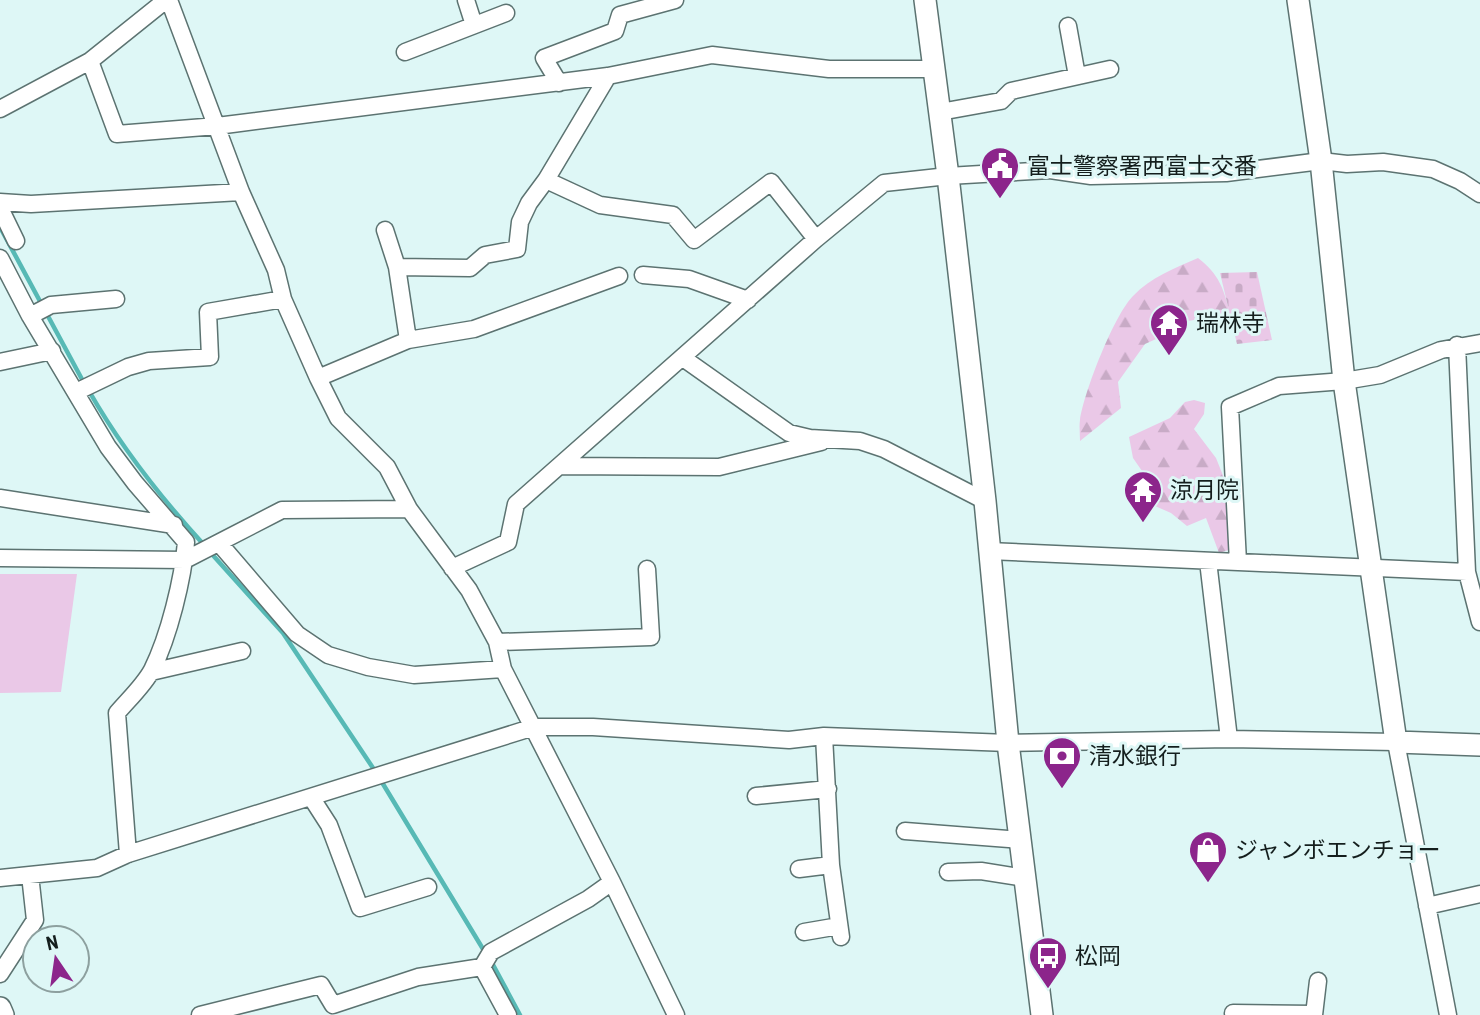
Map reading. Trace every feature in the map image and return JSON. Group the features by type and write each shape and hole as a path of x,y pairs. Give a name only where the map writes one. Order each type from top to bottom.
{"street":[{"path":"0,109 90,61 168,0 241,192 276,270 283,299 338,418 387,467 409,509 469,590 497,642 503,669 612,882 676,1015"},
{"path":"466,0 474,25"},
{"path":"559,83 544,58 615,31 620,15 675,0"},
{"path":"925,0 985,502 1007,743 1042,1015"},
{"path":"1298,0 1321,161 1344,381 1395,742 1448,1015"},
{"path":"405,52 506,13"},
{"path":"1068,26 1077,76"},
{"path":"90,61 117,134 217,126 559,83 712,55 829,69 935,69"},
{"path":"940,113 1001,101 1012,91 1110,69"},
{"path":"397,267 470,268 485,255 517,249 520,222 529,203 546,180 608,76"},
{"path":"452,568 508,542 516,504 816,239 884,183 1050,170 1090,176 1226,173 1321,161 1348,164 1382,162 1433,169 1480,194"},
{"path":"546,180 600,205 673,215 694,240 771,182 816,239"},
{"path":"0,202 31,204 241,192"},
{"path":"0,208 16,241"},
{"path":"385,230 397,267 408,340"},
{"path":"0,258 108,447 135,483 174,525 192,556 151,672 117,713 128,854"},
{"path":"643,275 689,279 748,300"},
{"path":"318,378 408,340 474,328 619,276"},
{"path":"33,315 51,305 116,299"},
{"path":"77,392 128,367 149,361 209,357 208,312 283,299"},
{"path":"1238,562 1230,407 1279,386 1380,375 1457,345 1480,343"},
{"path":"1457,345 1467,572 1480,622"},
{"path":"0,362 52,351"},
{"path":"683,358 789,433 810,438 860,441 884,449 985,502"},
{"path":"561,466 719,467 830,439"},
{"path":"0,498 174,525"},
{"path":"0,558 192,556 282,510 409,509"},
{"path":"217,544 297,634 328,655 368,667 414,675 503,669"},
{"path":"989,551 1467,572"},
{"path":"1208,561 1229,739"},
{"path":"497,642 651,637 647,569"},
{"path":"151,672 242,651"},
{"path":"0,878 97,868 128,854 534,727 593,727 789,740 824,736 1007,743 1229,739 1480,745"},
{"path":"804,932 840,931 831,865 824,736"},
{"path":"756,796 828,789"},
{"path":"311,797 329,825 360,908 428,887"},
{"path":"905,831 1020,840"},
{"path":"800,869 831,865"},
{"path":"948,872 981,871 1024,878"},
{"path":"0,974 34,920 30,875"},
{"path":"200,1015 321,985 332,1004 418,977 485,962 588,900 612,882"},
{"path":"1427,906 1480,894"},
{"path":"485,962 508,1015"},
{"path":"1233,1013 1314,1014 1318,981"},
{"path":"0,1008 3,1015"}],"green space":[{"path":"1198,258 1220,283 1230,314 1182,322 1176,330 1145,344 1118,382 1121,408 1080,441 1080,420 1087,391 1109,336 1125,306 1140,289 1155,278"},
{"path":"1257,272 1272,340 1237,344 1220,273"},
{"path":"1194,400 1205,403 1204,414 1194,429 1216,458 1224,478 1235,548 1219,553 1206,518 1187,526 1171,513 1155,506 1140,486 1142,471 1133,458 1129,437 1170,418 1185,402"},
{"path":"0,574 77,574 61,692 0,693"}],"waterway":[{"path":"0,227 84,383"},
{"path":"89,391 142,472 205,546"},
{"path":"210,552 283,633 375,771"},
{"path":"380,779 486,954"},
{"path":"491,961 520,1015"}],"place":[{"name":"富士警察署西富士交番","path":"1000,200"},
{"name":"瑞林寺","path":"1169,357"},
{"name":"涼月院","path":"1143,524"},
{"name":"清水銀行","path":"1062,790"},
{"name":"ジャンボエンチョー","path":"1208,884"},
{"name":"松岡","path":"1048,990"}]}
